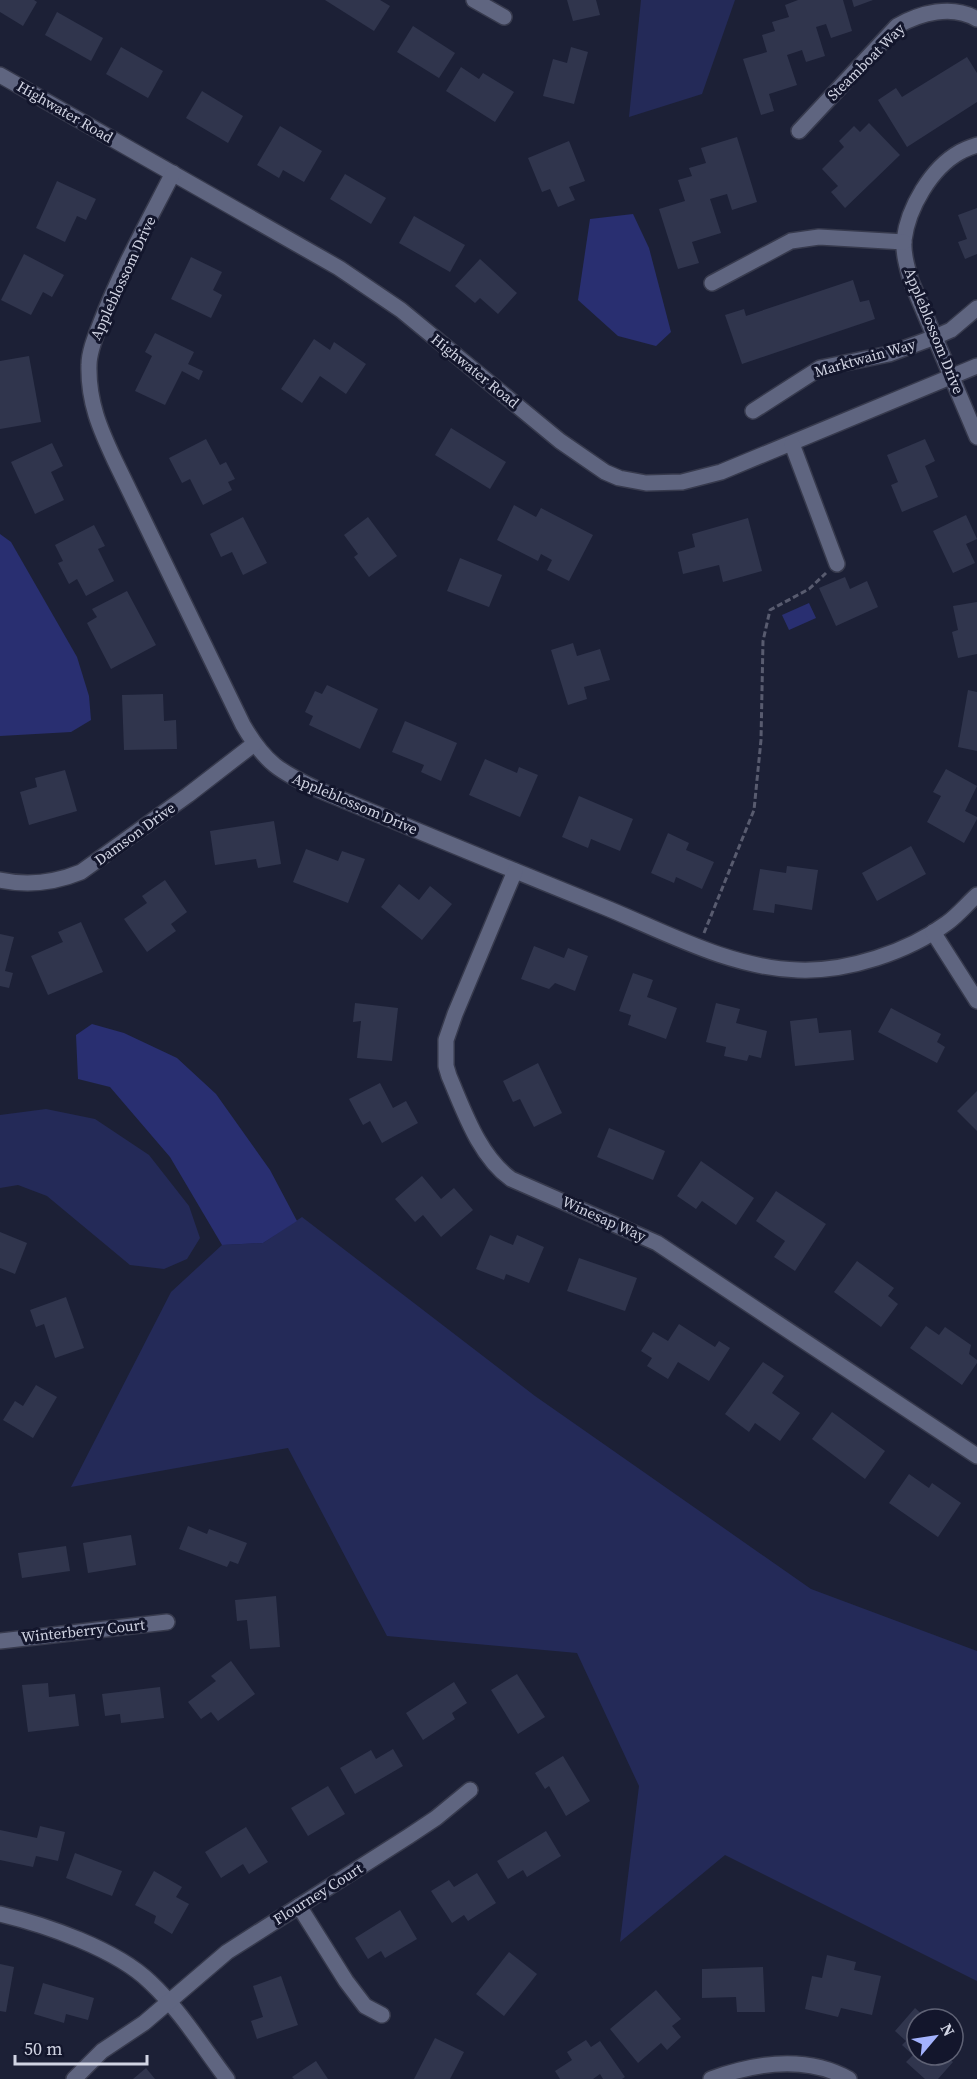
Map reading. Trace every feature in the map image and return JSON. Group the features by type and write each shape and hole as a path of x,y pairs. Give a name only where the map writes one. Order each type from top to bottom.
{"street":[{"path":"474,0 504,17"},
{"name":"Steamboat Way","path":"799,131 897,26 916,15 961,7 977,19"},
{"name":"Highwater Road","path":"0,75 339,268 401,310 560,441 605,472 619,478 646,483 682,482 721,472 977,366"},
{"name":"Appleblossom Drive","path":"977,145 960,152 944,164 927,184 908,219 904,242 905,261 911,281 977,437"},
{"name":"Appleblossom Drive","path":"173,173 130,258 97,332 88,363 90,391 96,420 115,461 254,744 268,761 294,778 515,871 699,945 744,962 771,968 800,970 829,968 865,961 900,950 933,932 977,895"},
{"path":"712,283 791,241 819,237 904,242"},
{"name":"Marktwain Way","path":"753,411 820,368 889,354 935,337 951,330 977,308"},
{"path":"792,444 837,564"},
{"name":"Damson Drive","path":"0,880 17,884 39,883 81,872 254,744"},
{"name":"Winesap Way","path":"515,871 446,1040 448,1076 484,1150 502,1172 512,1179 628,1229 686,1260 977,1456"},
{"path":"933,932 977,1001"},
{"name":"Winterberry Court","path":"0,1641 167,1622"},
{"name":"Flourney Court","path":"74,2079 102,2050 144,2023 227,1952 427,1824 470,1790"},
{"path":"299,1906 346,1982 365,2006 382,2014"},
{"path":"0,1914 30,1922 101,1950 125,1963 149,1981 188,2024 227,2079"},
{"path":"711,2079 750,2066 798,2064 849,2079"}],"path":[{"path":"699,945 754,810 761,740 763,641 770,610 809,588 837,564"}],"shaded area":[{"path":"641,0 735,0 702,94 629,117"},
{"path":"633,214 649,248 671,332 656,346 618,336 578,300 590,219"},
{"path":"0,534 11,542 77,657 89,696 91,720 71,732 0,736"},
{"path":"809,603 816,618 789,630 782,615"},
{"path":"92,1024 124,1033 177,1058 216,1094 270,1170 297,1221 263,1243 222,1245 170,1157 110,1087 78,1079 76,1035"},
{"path":"46,1109 95,1119 149,1155 189,1206 200,1238 187,1259 164,1269 130,1265 47,1196 18,1185 0,1188 0,1115"},
{"path":"302,1217 535,1396 811,1589 977,1651 977,1981 725,1855 620,1942 639,1786 577,1653 387,1636 288,1448 71,1487 171,1292 222,1245 263,1243"}],"building":[{"path":"0,0 34,0 37,2 23,26 0,12"},
{"path":"325,0 380,0 390,6 374,31"},
{"path":"567,0 596,0 600,15 573,21"},
{"path":"798,0 843,0 852,31 831,38 826,24 816,27 825,56 806,62 802,50 787,55 797,85 769,94 774,111 761,115 743,59 767,52 762,35 775,31 772,22 789,17 785,5"},
{"path":"852,0 873,0 854,7"},
{"path":"57,12 103,38 91,61 45,35"},
{"path":"413,26 455,53 439,78 397,52"},
{"path":"121,47 163,71 148,98 106,74"},
{"path":"571,47 588,52 574,104 543,96 553,59 567,63"},
{"path":"967,57 977,73 977,102 907,147 878,100 896,88 902,97"},
{"path":"461,67 479,79 483,73 514,92 495,122 446,91"},
{"path":"202,91 243,116 228,143 186,118"},
{"path":"869,123 900,155 845,208 831,192 838,186 822,169 844,147 839,141 854,126 860,132"},
{"path":"280,126 322,151 304,182 283,170 279,178 257,165"},
{"path":"737,137 757,202 732,210 727,194 710,199 721,233 692,242 699,263 678,269 659,209 685,201 678,180 692,176 689,168 706,163 701,148"},
{"path":"569,141 585,181 569,187 575,200 558,207 550,189 542,192 528,158"},
{"path":"345,174 386,198 371,224 330,199"},
{"path":"57,181 96,199 86,220 77,216 65,242 36,228"},
{"path":"977,208 977,254 965,259 958,242 967,239 958,215"},
{"path":"414,216 465,245 450,272 399,243"},
{"path":"24,254 64,275 52,297 43,292 31,315 1,300"},
{"path":"191,257 222,272 213,290 222,295 211,318 171,299"},
{"path":"480,259 517,293 498,314 480,298 475,303 455,286"},
{"path":"853,280 860,302 869,300 875,319 742,364 725,315 744,309 746,316"},
{"path":"155,333 194,352 188,364 203,371 199,380 182,371 165,405 135,391 152,356 145,352"},
{"path":"314,339 330,350 334,342 366,364 346,394 320,376 302,403 281,389"},
{"path":"29,356 41,422 0,429 0,361"},
{"path":"451,428 506,462 490,489 435,455"},
{"path":"206,439 220,465 226,462 235,479 228,482 232,490 203,505 190,479 182,483 169,458"},
{"path":"925,439 935,461 925,466 938,497 902,512 891,485 898,482 887,455"},
{"path":"52,443 63,466 51,472 64,500 35,514 11,462"},
{"path":"514,505 536,517 541,508 593,535 569,581 547,570 552,560 541,554 538,561 497,540"},
{"path":"966,515 977,539 966,544 975,563 953,573 933,531"},
{"path":"243,517 267,563 243,575 232,552 221,557 210,534"},
{"path":"368,517 397,556 369,577 354,557 358,554 344,535"},
{"path":"748,518 762,571 723,582 719,565 683,574 678,552 695,547 692,534"},
{"path":"94,525 105,546 98,549 114,581 86,596 77,579 69,584 58,563 63,561 55,545"},
{"path":"460,558 502,575 489,607 447,591"},
{"path":"845,577 850,589 867,581 878,607 836,626 819,588"},
{"path":"127,591 156,645 111,669 87,623 97,617 92,609"},
{"path":"977,602 977,654 958,658 952,632 958,630 953,606"},
{"path":"573,643 577,656 600,649 610,680 584,687 587,699 568,705 551,650"},
{"path":"327,685 378,709 360,749 309,725 313,716 305,712 315,691 322,694"},
{"path":"968,690 977,692 977,751 958,747"},
{"path":"163,694 164,721 176,720 177,749 124,750 122,695"},
{"path":"405,721 457,743 441,781 421,772 424,765 392,752"},
{"path":"485,759 517,773 519,767 538,775 520,817 469,795"},
{"path":"946,769 977,786 965,811 977,819 964,843 927,822 941,796 933,792"},
{"path":"65,770 77,811 29,825 20,792 37,787 35,778"},
{"path":"579,796 633,819 620,851 591,839 588,848 562,837"},
{"path":"274,821 281,864 258,868 256,859 215,865 210,831"},
{"path":"668,833 689,843 686,850 714,862 702,889 676,877 674,883 651,873"},
{"path":"911,846 926,874 877,901 862,873"},
{"path":"306,849 338,861 342,851 365,859 348,903 293,882"},
{"path":"787,866 818,870 812,910 775,904 774,913 753,910 760,869 786,873"},
{"path":"165,880 187,912 171,924 176,931 147,952 124,919 147,903 142,896"},
{"path":"399,884 419,900 430,886 452,904 422,940 381,907"},
{"path":"81,922 103,972 48,995 31,956 63,942 58,932"},
{"path":"0,934 14,937 5,971 13,973 9,988 0,986"},
{"path":"534,946 564,958 568,948 588,956 575,991 555,983 549,989 521,979"},
{"path":"633,973 653,980 647,997 677,1008 666,1039 628,1025 631,1015 619,1011"},
{"path":"355,1003 398,1008 392,1061 357,1058 361,1021 353,1022"},
{"path":"716,1003 740,1009 736,1023 767,1031 761,1058 749,1055 747,1061 724,1056 726,1047 706,1042"},
{"path":"891,1008 941,1034 937,1042 945,1047 937,1063 878,1032"},
{"path":"817,1018 819,1033 851,1030 854,1060 795,1066 790,1021"},
{"path":"538,1063 562,1113 534,1127 520,1099 513,1102 503,1081"},
{"path":"380,1083 393,1108 406,1101 418,1123 382,1143 370,1121 363,1125 349,1099"},
{"path":"977,1091 977,1131 957,1111"},
{"path":"609,1128 665,1151 653,1180 597,1157"},
{"path":"701,1161 754,1198 736,1225 702,1201 696,1209 677,1196"},
{"path":"422,1176 441,1199 454,1188 473,1210 441,1237 423,1215 415,1222 395,1199"},
{"path":"776,1191 826,1224 795,1271 774,1257 785,1241 756,1221"},
{"path":"0,1232 27,1243 15,1274 0,1268"},
{"path":"490,1235 513,1245 517,1235 544,1247 529,1283 506,1274 504,1280 476,1269"},
{"path":"579,1258 637,1278 625,1311 567,1291"},
{"path":"857,1261 894,1288 888,1296 898,1304 881,1327 834,1292"},
{"path":"66,1297 84,1348 55,1358 44,1324 36,1327 30,1310"},
{"path":"679,1324 715,1347 719,1341 730,1348 709,1381 678,1362 668,1379 647,1366 652,1358 641,1351 653,1332 668,1341"},
{"path":"926,1326 939,1335 945,1327 971,1345 969,1354 977,1360 977,1363 962,1385 910,1348"},
{"path":"763,1362 784,1376 772,1393 800,1413 780,1441 755,1423 749,1432 725,1414"},
{"path":"36,1385 57,1397 33,1438 3,1420 15,1401 23,1406"},
{"path":"832,1412 885,1451 865,1479 812,1439"},
{"path":"909,1474 929,1488 932,1483 961,1503 938,1537 889,1503"},
{"path":"188,1526 207,1534 209,1529 247,1543 238,1564 230,1561 227,1567 179,1549"},
{"path":"131,1535 136,1565 88,1573 83,1543"},
{"path":"66,1546 70,1571 22,1578 18,1553"},
{"path":"276,1596 280,1647 250,1649 247,1620 237,1621 235,1600"},
{"path":"231,1661 255,1694 218,1721 211,1712 201,1719 188,1702 216,1681 211,1676"},
{"path":"517,1674 545,1717 518,1734 491,1690"},
{"path":"454,1682 467,1703 452,1713 455,1719 423,1740 406,1713"},
{"path":"48,1683 49,1697 75,1694 79,1726 28,1732 22,1685"},
{"path":"160,1687 164,1718 121,1723 120,1714 105,1716 102,1694"},
{"path":"393,1749 403,1766 355,1794 340,1768 371,1750 376,1759"},
{"path":"563,1756 590,1801 566,1816 549,1786 545,1789 535,1773"},
{"path":"328,1786 345,1814 308,1836 291,1808"},
{"path":"40,1826 65,1832 58,1861 36,1856 33,1867 0,1860 0,1830 37,1838"},
{"path":"246,1827 268,1862 249,1874 243,1864 221,1878 205,1852"},
{"path":"546,1831 561,1856 527,1877 523,1870 508,1879 497,1861"},
{"path":"75,1853 122,1871 112,1896 66,1878"},
{"path":"154,1871 182,1887 176,1897 189,1904 172,1934 154,1923 156,1916 135,1905"},
{"path":"477,1873 496,1903 468,1921 464,1915 452,1923 431,1891 449,1880 454,1887"},
{"path":"400,1910 417,1939 385,1958 381,1951 368,1959 355,1938"},
{"path":"509,1952 537,1974 504,2016 476,1994"},
{"path":"827,1955 856,1962 854,1970 881,1976 872,2015 841,2008 838,2017 805,2009 812,1976 822,1978"},
{"path":"0,1964 14,1967 6,2012 0,2011"},
{"path":"763,1967 765,2012 737,2012 736,1997 702,1998 702,1969"},
{"path":"281,1976 298,2025 257,2039 251,2021 263,2017 253,1986"},
{"path":"43,1983 94,1998 88,2020 66,2014 64,2023 34,2014"},
{"path":"656,1990 681,2019 672,2026 681,2037 667,2050 661,2043 638,2063 610,2029"},
{"path":"905,2020 905,2040 895,2031"},
{"path":"435,2038 464,2052 450,2079 414,2079"},
{"path":"586,2040 591,2047 600,2041 625,2077 603,2079 600,2074 593,2079 560,2079 555,2071 572,2060 567,2052"},
{"path":"316,2061 328,2079 294,2079 292,2077"},
{"path":"912,2067 949,2067 938,2079 925,2079"},
{"path":"146,2068 155,2079 133,2079"}]}
